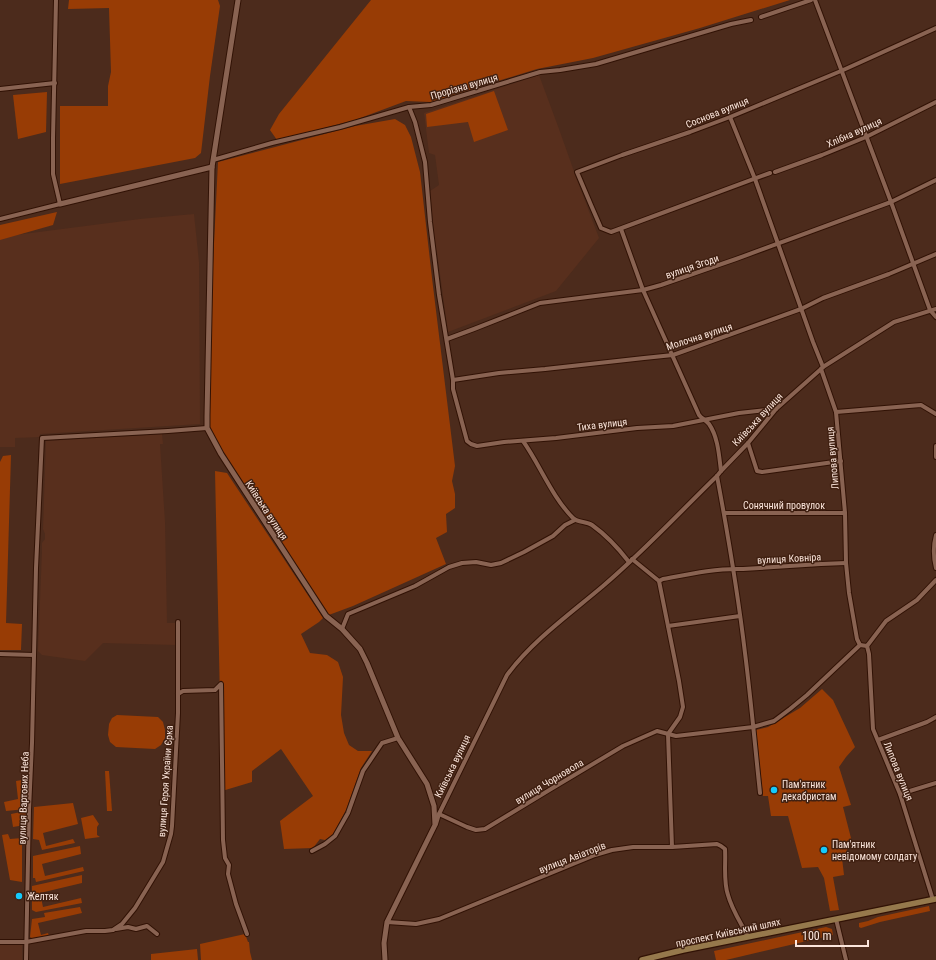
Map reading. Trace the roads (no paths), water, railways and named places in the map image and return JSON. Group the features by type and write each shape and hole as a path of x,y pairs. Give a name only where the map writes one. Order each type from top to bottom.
{"main road":[{"name":"проспект Київський шлях","path":"642,960 683,950 935,899"}],"street":[{"path":"56,0 53,174 60,204"},
{"name":"Київська вулиця","path":"238,0 212,167 207,428 221,454 326,616 342,629 360,649 398,738 426,784 434,806 436,825"},
{"path":"761,17 811,0"},
{"path":"815,0 930,310 936,316"},
{"name":"Прорізна вулиця","path":"213,160 272,143 340,127 409,107 432,105 540,72 596,64 731,24 751,20"},
{"name":"Соснова вулиця","path":"621,229 611,232 601,228 577,172 690,132 730,116 841,71 936,28"},
{"path":"0,89 55,83"},
{"name":"Хлібна вулиця","path":"775,172 866,137 936,102"},
{"path":"409,107 415,122 425,162 439,295 453,380"},
{"name":"Липова вулиця","path":"730,116 778,243 836,412 845,513 846,563 849,593 857,639 860,645"},
{"path":"0,219 212,167"},
{"path":"721,470 714,432 709,424 699,415 643,290 621,229 770,173"},
{"name":"вулиця Згоди","path":"447,339 474,330 540,302 643,290 661,285 891,202 936,180"},
{"name":"Молочна вулиця","path":"453,380 499,373 673,355 801,309 823,298 914,264 936,254"},
{"name":"Київська вулиця","path":"385,960 384,943 387,922 436,825 439,814 504,681 517,661 568,614 603,586 631,560 717,476 776,410 822,368 894,322 936,309"},
{"name":"Тиха вулиця","path":"453,380 453,389 467,441 477,446 637,428 673,426 739,413 776,410"},
{"name":"Липова вулиця","path":"836,412 921,405 936,414"},
{"name":"вулиця Вартових Неба","path":"26,960 36,568 42,438 207,428"},
{"path":"523,441 555,494 574,520 591,524 631,560 659,581 683,707 680,717 668,734 672,847"},
{"path":"748,443 757,471 762,472 841,461"},
{"path":"936,446 936,457"},
{"path":"717,476 740,616 760,792"},
{"name":"Сонячний провулок","path":"724,513 845,513"},
{"path":"342,629 348,614 415,586 449,567 462,563 476,562 491,565 501,563 547,539 574,520"},
{"path":"936,534 934,544 934,560 936,568"},
{"name":"вулиця Ковніра","path":"733,568 743,569 846,563"},
{"path":"659,581 698,572 733,568"},
{"path":"860,645 867,646 886,621 917,600 936,580"},
{"path":"668,626 740,616"},
{"name":"вулиця Героя України Єрка","path":"113,930 122,924 135,908 163,862 171,834 178,713 178,622"},
{"name":"вулиця Чорновола","path":"439,814 476,830 485,829 624,746 657,731 676,736 753,727 774,721 800,701 860,645"},
{"name":"Липова вулиця","path":"867,646 869,654 873,729 900,794 935,899"},
{"path":"0,654 34,655"},
{"path":"178,694 183,691 215,690 221,684 223,833 225,858 229,865 228,874 236,904 247,934"},
{"path":"878,740 927,722 936,717"},
{"path":"312,852 335,836 348,813 364,771 382,743 398,738"},
{"path":"900,794 936,783"},
{"name":"вулиця Авіаторів","path":"387,922 416,924 439,919 595,855 612,850 633,847 672,847 718,844 724,849 727,894 748,937"},
{"path":"836,919 846,960"},
{"path":"0,942 26,942 86,931 105,931 128,927 136,929 147,926 157,934"}],"place":[{"name":"Пам'ятник декабристам","path":"774,790"},
{"name":"Пам'ятник невідомому солдату","path":"824,850"},
{"name":"Желтяк","path":"19,896"}]}
